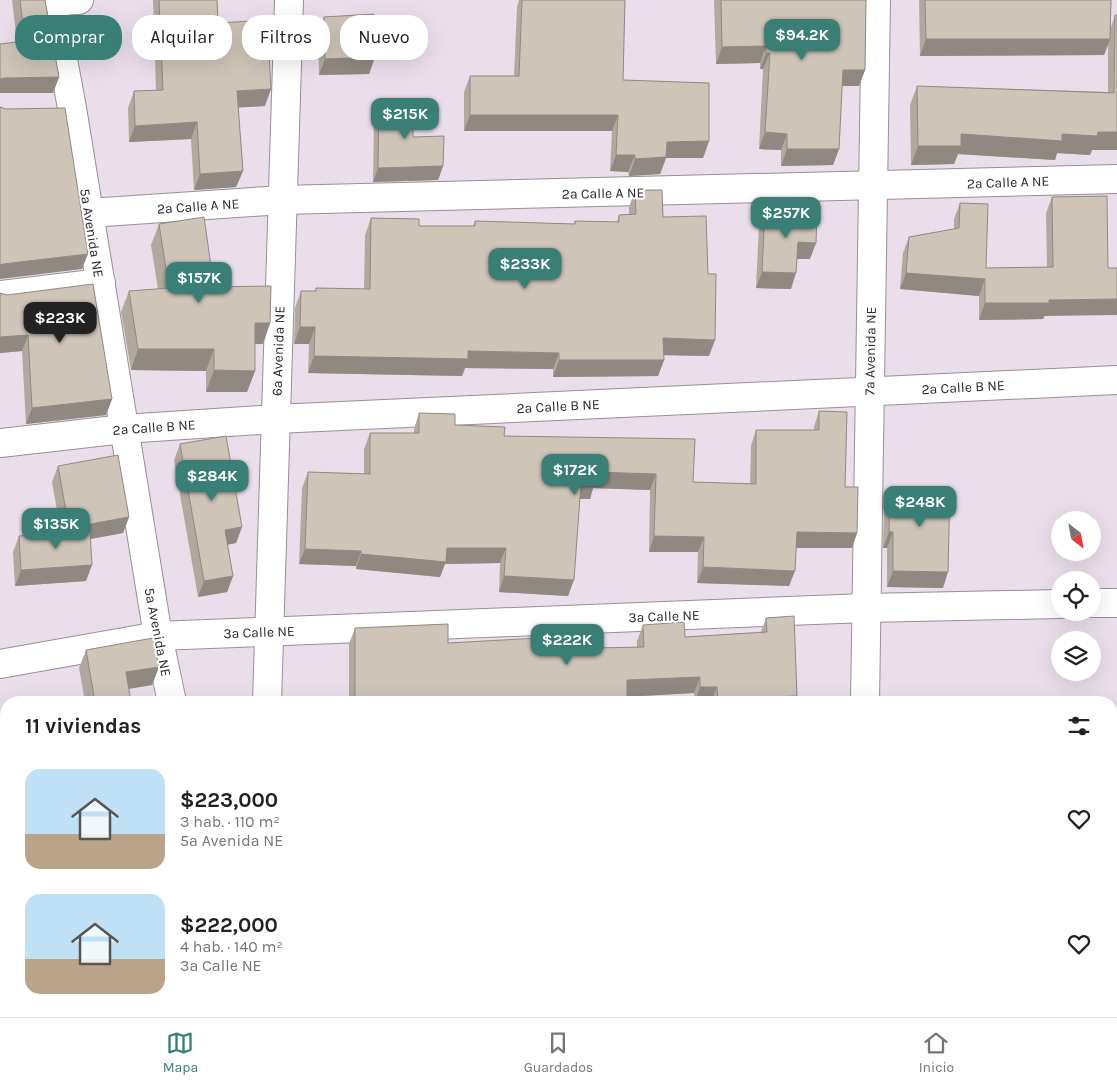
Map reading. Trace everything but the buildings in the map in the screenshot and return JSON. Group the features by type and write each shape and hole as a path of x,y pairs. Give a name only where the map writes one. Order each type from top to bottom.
{"street":[{"path":"52,0 79,0"},
{"name":"5a Avenida NE","path":"52,0 72,108 158,636 171,696"},
{"name":"6a Avenida NE","path":"267,696 289,0"},
{"name":"7a Avenida NE","path":"865,696 876,0"},
{"path":"45,109 72,108"},
{"name":"2a Calle A NE","path":"89,213 282,200 1117,179"},
{"path":"0,295 100,283"},
{"name":"2a Calle B NE","path":"0,443 124,429 276,419 1117,380"},
{"path":"1101,603 1117,603"},
{"name":"3a Calle NE","path":"0,664 158,636 866,608 1051,604"}]}
